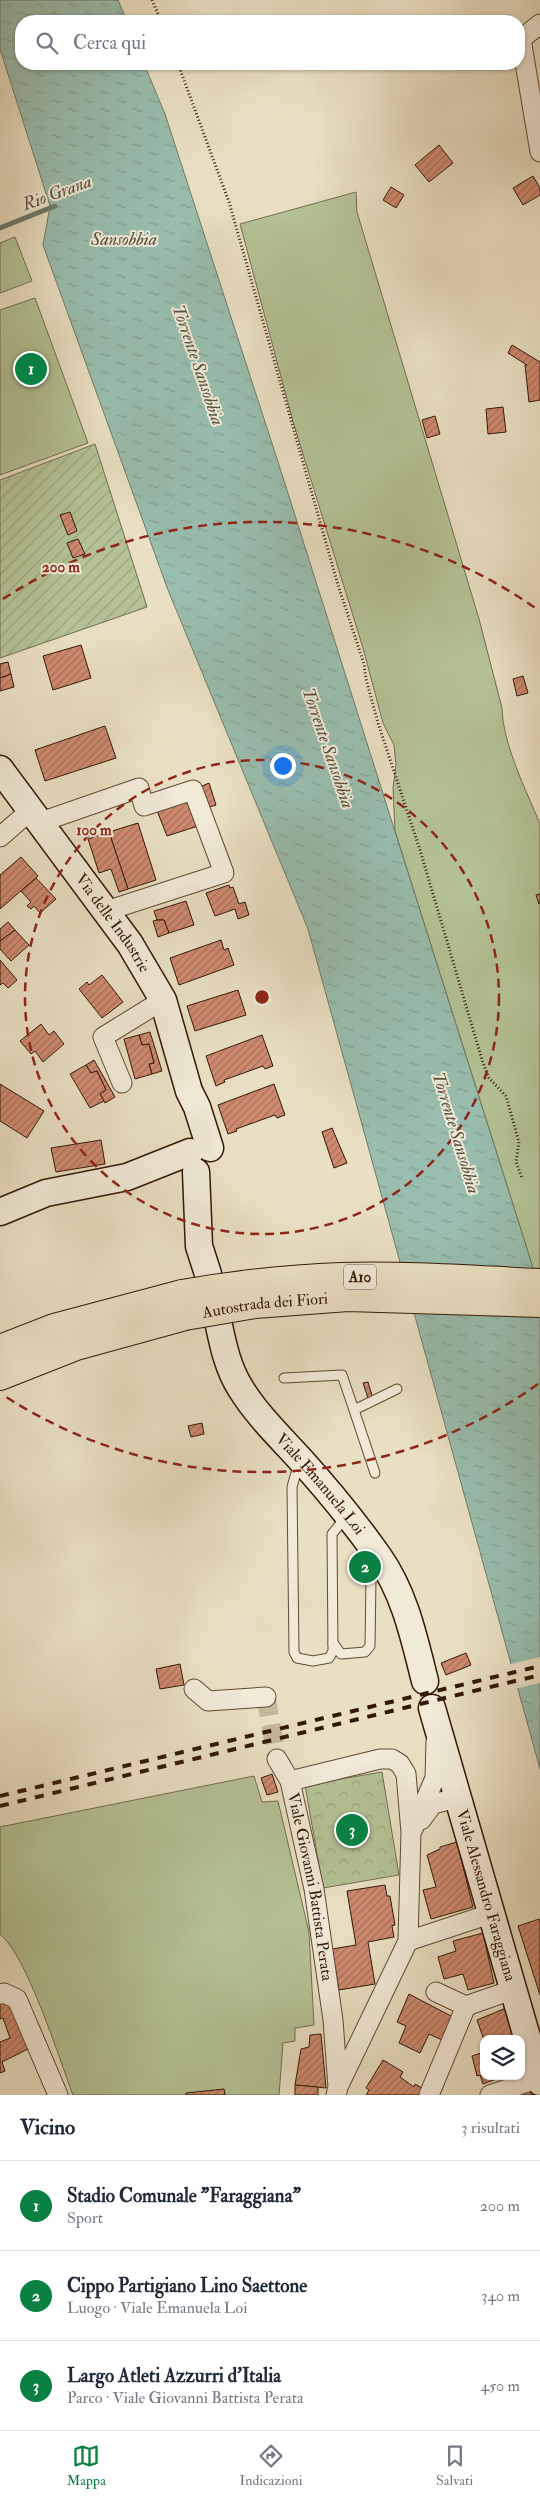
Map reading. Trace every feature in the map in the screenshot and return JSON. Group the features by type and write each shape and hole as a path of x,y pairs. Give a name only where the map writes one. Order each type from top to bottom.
{"highway":[{"name":"Autostrada dei Fiori","path":"0,1376 183,1305 253,1284 342,1277 430,1278 540,1283"},
{"name":"Autostrada dei Fiori","path":"0,1349 54,1328 183,1305 254,1304 348,1297 540,1303"}],"street":[{"path":"525,36 540,24"},
{"path":"525,63 540,152"},
{"name":"Via delle Industrie","path":"0,769 130,944 162,1000 190,1096 198,1160"},
{"path":"0,837 36,816 139,788 144,806 193,790 224,873 106,911"},
{"path":"122,1083 103,1038 162,1000"},
{"path":"0,1212 46,1193 198,1160 199,1246 206,1268"},
{"name":"Viale Emanuela Loi","path":"218,1321 228,1363 241,1389 347,1515 380,1558 398,1590 410,1621 425,1681"},
{"path":"194,1689 208,1701 266,1697"},
{"name":"Viale Alessandro Faraggiana","path":"434,1717 539,2080"},
{"name":"Viale Giovanni Battista Perata","path":"411,1832 435,1778 434,1717"},
{"path":"277,1758 290,1781"},
{"name":"Viale Giovanni Battista Perata","path":"380,1759 392,1759 400,1764 406,1774 411,1832 408,1941 337,2091 333,2020 314,1889 290,1781 380,1759"},
{"path":"427,1797 455,1792"},
{"path":"411,1832 433,1804 455,1792"},
{"path":"408,1941 490,1914"},
{"path":"436,1992 466,2006 512,1990"},
{"path":"0,1994 4,1993 17,1999 58,2095"},
{"path":"431,2094 466,2006"},
{"path":"490,2095 539,2080"}],"lane":[{"path":"284,1378 342,1375 375,1473"},
{"path":"354,1410 397,1390"},
{"path":"300,1460 292,1487 294,1652 297,1658 313,1661 329,1658 333,1651 332,1534 347,1515"},
{"path":"333,1643 341,1654 365,1652 370,1646 371,1578 380,1558"}],"path":[{"path":"152,0 158,15"},
{"path":"180,70 229,202 285,401 364,664 366,679 378,723 387,746 397,787 420,850 483,1063 489,1078 506,1096 519,1142 516,1162 522,1178"}],"green space":[{"path":"356,192 357,212 479,619 502,708 506,737 516,767 540,824 540,1290 395,831 393,788 396,765 394,745 383,723 363,648 294,425 240,224"},
{"path":"15,237 32,281 0,293 0,243"},
{"path":"35,298 88,443 0,475 0,310"},
{"path":"95,444 147,607 0,658 0,480"},
{"path":"382,1772 399,1875 323,1888 305,1785"},
{"path":"254,1776 262,1802 278,1801 309,1932 314,2025 295,2028 295,2041 283,2043 279,2095 73,2095 31,1985 21,1963 0,1934 0,1827"}],"water":[{"name":"Sansobbia","path":"0,0 118,0 124,15 15,15 15,70 147,70 165,114 280,468 540,1290 540,1769 308,929 168,590 43,245 50,206 0,49"}],"pier":[{"path":"540,1657 540,1683 514,1689 507,1665"}],"building":[{"path":"439,145 453,163 429,182 415,165"},
{"path":"533,176 540,188 540,195 523,205 513,188"},
{"path":"391,187 404,195 396,208 383,200"},
{"path":"512,345 540,362 540,400 529,402 525,365 527,365 508,353"},
{"path":"503,407 506,432 488,434 486,409"},
{"path":"435,416 440,434 427,438 422,420"},
{"path":"70,512 77,531 68,535 60,515"},
{"path":"78,539 85,554 73,558 67,543"},
{"path":"81,645 91,678 53,690 43,656"},
{"path":"8,662 11,674 0,678 0,664"},
{"path":"11,674 14,687 0,691 0,678"},
{"path":"523,676 528,693 517,696 513,679"},
{"path":"105,726 116,758 45,781 35,750"},
{"path":"209,783 216,805 206,808 200,787"},
{"path":"188,797 198,826 167,836 156,808"},
{"path":"138,823 156,880 128,889 109,832"},
{"path":"109,832 128,889 119,892 111,869 99,873 88,839"},
{"path":"21,857 38,876 0,909 0,875"},
{"path":"36,878 56,899 40,913 34,906 31,909 27,906 31,902 21,891"},
{"path":"229,885 230,888 233,887 239,904 245,902 249,915 238,919 235,909 215,916 206,893"},
{"path":"540,894 540,903 539,904 536,895"},
{"path":"186,901 194,925 169,933 164,920 157,920 154,911"},
{"path":"164,920 169,933 158,937 153,921"},
{"path":"8,922 15,930 0,941 0,929"},
{"path":"15,930 29,945 11,961 0,949 0,941"},
{"path":"221,940 224,950 228,948 234,965 179,985 170,958"},
{"path":"0,960 17,980 8,988 3,983 0,985"},
{"path":"102,975 123,1002 102,1018 79,989 87,982 89,985"},
{"path":"238,990 246,1015 195,1031 187,1006"},
{"path":"41,1024 49,1035 54,1031 64,1044 43,1062 35,1051 31,1054 20,1041"},
{"path":"150,1032 162,1071 152,1074 149,1064 154,1063 149,1044 142,1045 139,1035"},
{"path":"139,1035 142,1045 149,1044 154,1063 149,1064 152,1074 135,1079 124,1039"},
{"path":"262,1035 273,1066 265,1069 263,1066 224,1080 225,1082 216,1086 206,1056"},
{"path":"94,1060 115,1097 105,1103 100,1094 106,1090 97,1071 91,1073 86,1065"},
{"path":"86,1065 91,1073 97,1071 106,1090 100,1094 104,1101 90,1108 70,1074"},
{"path":"0,1084 44,1111 27,1138 0,1121"},
{"path":"274,1084 285,1115 277,1118 275,1115 236,1129 237,1131 228,1134 218,1105"},
{"path":"332,1128 347,1163 334,1168 322,1132"},
{"path":"101,1140 105,1164 56,1172 51,1148"},
{"path":"368,1382 373,1399 369,1401 363,1383"},
{"path":"202,1423 204,1434 191,1437 188,1426"},
{"path":"466,1653 471,1665 446,1675 441,1663"},
{"path":"180,1664 184,1685 160,1689 156,1669"},
{"path":"272,1774 278,1792 267,1795 261,1778"},
{"path":"457,1842 473,1907 431,1919 423,1890 436,1887 427,1855 440,1849 440,1847"},
{"path":"385,1885 387,1896 390,1896 395,1925 392,1926 394,1937 368,1942 375,1984 339,1990 332,1949 356,1945 347,1891"},
{"path":"539,1919 540,1923 540,1995 518,1926"},
{"path":"483,1933 494,1983 468,1990 463,1974 444,1979 438,1957 456,1951 453,1941"},
{"path":"409,1994 453,2017 442,2040 429,2034 420,2053 399,2043 406,2026 397,2022"},
{"path":"10,2000 30,2048 2,2062 5,2071 0,2073 0,2042 10,2038 3,2018 0,2019 0,2004"},
{"path":"506,2008 514,2035 482,2035 477,2020"},
{"path":"321,2034 326,2088 295,2085 301,2049 309,2047 310,2035"},
{"path":"480,2053 480,2075 477,2076 472,2056"},
{"path":"383,2060 403,2072 400,2077 414,2087 415,2084 425,2090 422,2095 366,2095 369,2090 366,2088"},
{"path":"482,2080 494,2080 483,2084"},
{"path":"295,2085 318,2087 318,2095 295,2095"},
{"path":"224,2089 225,2095 186,2095 186,2093"},
{"path":"530,2089 532,2095 515,2095"}],"waterway":[{"name":"Rio Grana","path":"0,228 55,206"}],"tunnel":[{"path":"266,1697 277,1759"}],"railway":[{"path":"0,1796 540,1666"},
{"path":"0,1806 540,1675"}],"place":[{"name":"Stadio Comunale \"Faraggiana\"","path":"31,369"},
{"name":"Cippo Partigiano Lino Saettone","path":"365,1567"},
{"name":"Largo Atleti Azzurri d'Italia","path":"352,1830"}],"water label":[{"name":"Torrente Sansobbia","path":"198,365"},
{"name":"Torrente Sansobbia","path":"328,748"},
{"name":"Torrente Sansobbia","path":"456,1133"}]}
